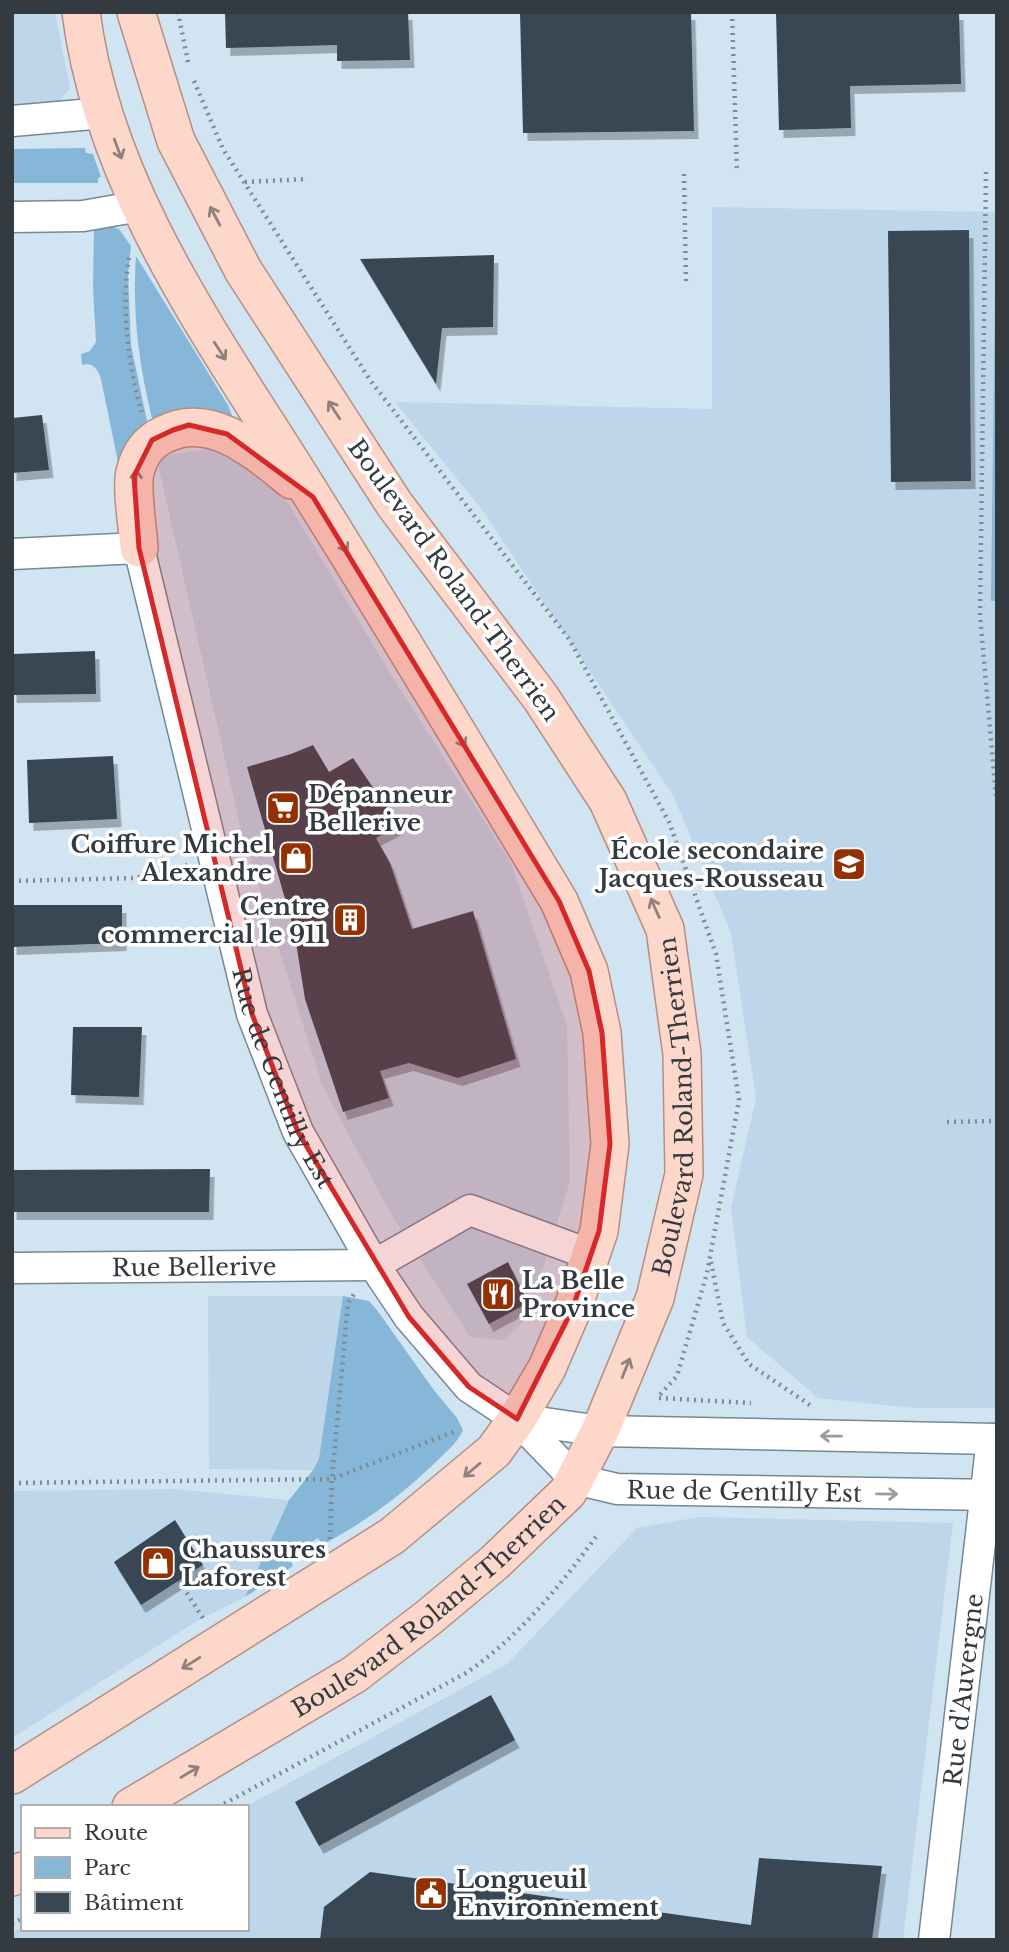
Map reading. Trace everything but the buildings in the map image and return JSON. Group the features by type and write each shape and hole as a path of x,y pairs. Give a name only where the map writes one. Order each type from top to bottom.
{"main road":[{"name":"Boulevard Roland-Therrien","path":"12,1775 392,1536 494,1451 517,1419 547,1368 572,1310 599,1231 610,1144 602,1033 589,971 559,901 313,497 205,329 140,206 104,113 84,39 81,12"},
{"name":"Boulevard Roland-Therrien","path":"134,1805 355,1674 429,1618 494,1563 568,1492 600,1431 655,1298 684,1174 682,1054 665,929 608,801 541,698 395,505 243,270 176,141 136,12"},
{"path":"139,548 134,475 139,459 152,440 173,429 189,425 227,434 274,465 313,497"}],"street":[{"path":"12,121 104,113"},
{"path":"12,218 83,216 140,206"},
{"path":"12,554 139,548"},
{"name":"Rue de Gentilly Est","path":"139,548 252,1014 298,1132 374,1265 409,1317 468,1387 517,1419 575,1479 617,1489 991,1495"},
{"path":"374,1265 470,1210 591,1255"},
{"name":"Rue Bellerive","path":"12,1268 374,1265"},
{"name":"Rue de Gentilly Est","path":"517,1419 600,1431 994,1439"},
{"name":"Rue d'Auvergne","path":"934,1940 991,1495 994,1439"}],"path":[{"path":"732,12 737,173"},
{"path":"986,172 980,615 996,796 997,784"},
{"path":"684,174 686,283"},
{"path":"245,182 309,178"},
{"path":"130,258 124,284 133,386 152,440"},
{"path":"12,881 136,878 214,858"},
{"path":"947,1122 997,1121"},
{"path":"710,1257 723,1323 749,1364 811,1406"},
{"path":"329,1576 332,1479 348,1303 374,1265"},
{"path":"12,1483 332,1479 456,1431"},
{"path":"222,1805 466,1673 491,1656 568,1576 598,1534"},
{"path":"178,1581 219,1645"}],"highlighted area":[{"path":"189,425 227,434 313,497 559,901 589,971 602,1033 610,1144 599,1231 572,1310 517,1419 469,1387 409,1317 298,1132 252,1014 139,548 134,476 152,440"}],"shaded area":[{"path":"12,12 55,12 70,88 59,102 12,104"},
{"name":"École secondaire Jacques-Rousseau","path":"712,207 997,212 997,1408 913,1408 818,1398 747,1337 731,1208 756,1098 731,933 673,795 480,507 395,402 712,409"},
{"path":"234,446 272,476 393,678 510,861 567,1025 570,1181 528,1317 505,1340 470,1337 389,1211 322,1084 241,830 156,456"},
{"path":"208,1296 343,1296 324,1436 319,1459 313,1470 209,1469"},
{"path":"174,1489 289,1500 245,1597 197,1621 12,1738 12,1491"},
{"path":"699,1517 953,1523 903,1940 12,1940 12,1933 21,1928 21,1931 248,1931 248,1805 507,1664 637,1528"}],"green space":[{"path":"85,148 86,153 93,154 101,177 98,178 98,183 12,183 12,149"},
{"path":"996,212 997,601 991,601"},
{"path":"110,226 119,229 131,246 128,274 131,345 148,426 125,496 101,379 94,367 82,365 81,354 90,351 96,342 94,227"},
{"path":"136,256 228,405 233,418 153,422 138,340"},
{"path":"343,1296 369,1301 457,1418 463,1430 456,1442 439,1459 384,1506 322,1545 318,1538 289,1556 293,1566 245,1597 289,1500 319,1459"}],"place":[{"name":"Dépanneur Bellerive","path":"283,808"},
{"name":"Coiffure Michel Alexandre","path":"296,858"},
{"name":"École secondaire Jacques-Rousseau","path":"849,864"},
{"name":"Centre commercial le 911","path":"350,920"},
{"name":"La Belle Province","path":"498,1294"},
{"name":"Chaussures Laforest","path":"158,1563"},
{"name":"Longueuil Environnement","path":"431,1893"}]}
